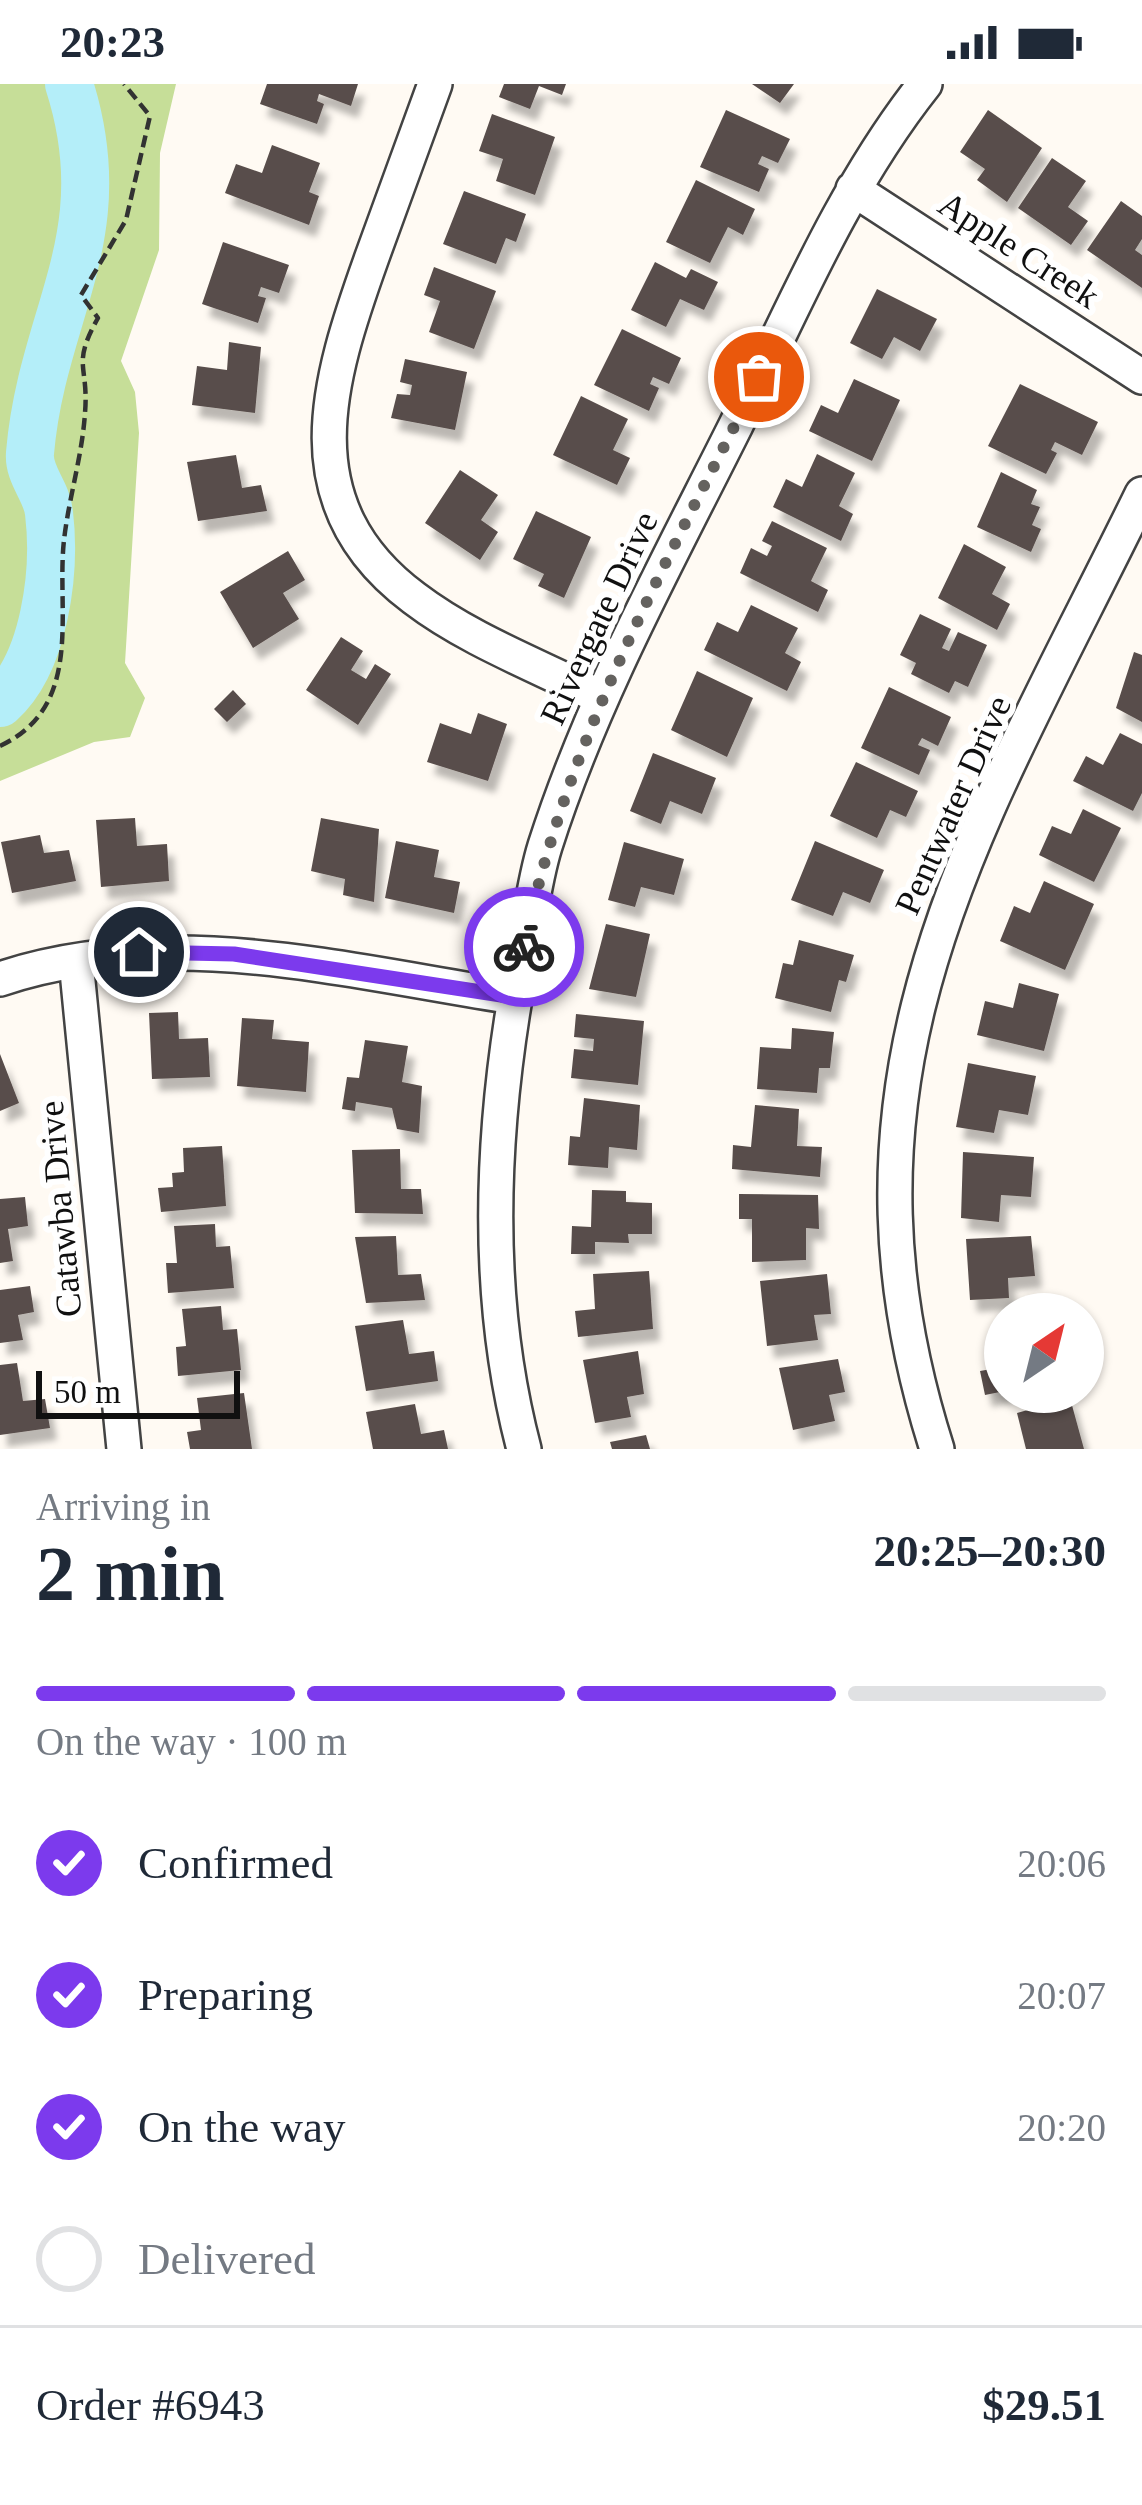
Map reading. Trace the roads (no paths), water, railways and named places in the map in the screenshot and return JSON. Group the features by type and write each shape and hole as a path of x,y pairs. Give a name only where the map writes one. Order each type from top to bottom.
{"street":[{"path":"435,84 338,357 326,430 336,486 359,538 411,596 601,697"},
{"name":"Rivergate Drive","path":"524,1449 496,1230 497,1163 514,997 544,851 601,697 853,189 925,84"},
{"name":"Apple Creek","path":"853,189 1142,377"},
{"name":"Pentwater Drive","path":"937,1449 915,1380 897,1251 895,1150 907,1047 959,870 1142,494"},
{"path":"0,979 76,961 191,950 514,997"},
{"name":"Catawba Drive","path":"76,961 124,1449"}],"waterway":[{"path":"0,703 28,665 37,641 51,562 49,513 30,453 37,403 81,231 82,138 69,84"}]}
